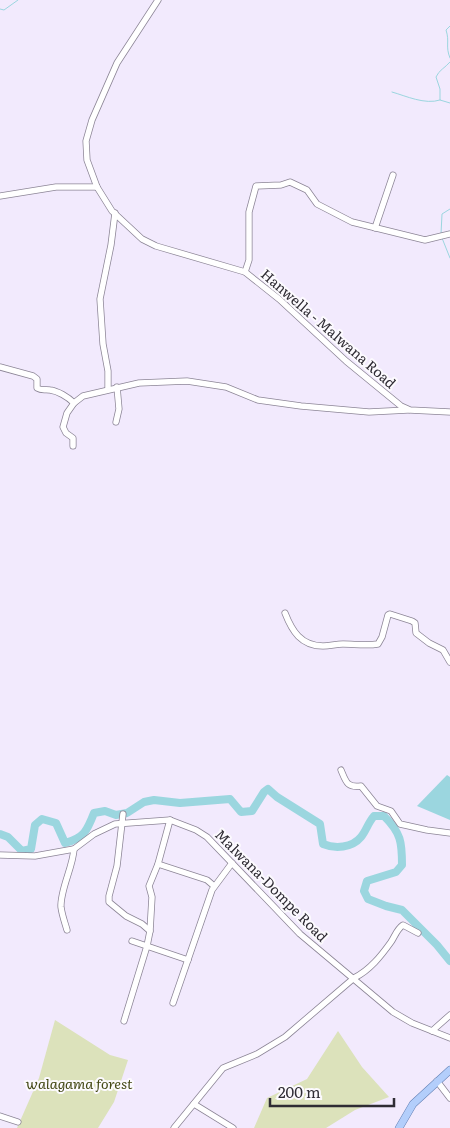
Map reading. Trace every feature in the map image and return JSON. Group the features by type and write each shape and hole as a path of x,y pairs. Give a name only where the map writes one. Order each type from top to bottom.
{"main road":[{"path":"399,1128 413,1104 450,1070"}],"street":[{"name":"Hanwella - Malwana Road","path":"158,0 117,63 92,120 86,141 87,160 96,187 115,213 142,239 156,246 245,272 279,299 346,361 401,406 410,410"},
{"path":"375,228 393,175"},
{"path":"245,272 249,260 249,212 256,186 281,185 290,182 307,190 317,204 352,222 375,228 425,240 450,234"},
{"path":"0,196 56,187 96,187"},
{"path":"108,389 108,372 103,344 100,299 111,245 115,213"},
{"path":"0,367 33,376 36,379 37,388 40,390 52,390 74,403"},
{"path":"73,446 73,438 66,433 63,427 67,413 74,403 83,396 138,383 187,381 226,387 258,400 301,406 369,412 410,410 450,412"},
{"path":"116,422 119,409 117,387"},
{"path":"285,613 291,628 297,636 310,643 322,646 335,644 378,644 388,615 412,620 415,623 416,632 443,650 450,662"},
{"path":"341,770 349,786 354,788 361,786 377,806 391,811 400,824 450,833"},
{"path":"123,814 118,858 109,902 126,916 142,924 150,931"},
{"path":"124,1021 150,931 152,897 149,886 158,864 170,820"},
{"name":"Malwana-Dompe Road","path":"0,855 35,856 74,849 94,834 115,824 122,823 170,820 196,830 207,837 300,934 393,1012 412,1024 450,1038"},
{"path":"67,930 61,907 74,849"},
{"path":"174,1003 214,886 232,863"},
{"path":"158,864 207,880 214,886"},
{"path":"174,1128 223,1068 257,1054 285,1037 354,978 364,973 381,955 403,925 418,933"},
{"path":"132,941 188,960"},
{"path":"432,1031 450,1015"},
{"path":"437,1081 450,1098"},
{"path":"194,1104 233,1128"},
{"path":"0,1116 18,1122"}],"green space":[{"name":"walagama forest","path":"55,1020 110,1055 128,1060 114,1102 98,1128 17,1128 39,1078"},
{"path":"338,1031 362,1067 389,1097 355,1110 326,1128 254,1128 267,1098 307,1079"}],"water":[{"path":"447,775 450,777 450,820 417,806"}],"waterway":[{"path":"0,9 4,10 18,0"},
{"path":"450,26 446,30 450,58"},
{"path":"450,62 436,77 440,89 440,100 450,103"},
{"path":"392,92 422,101 440,100"},
{"path":"441,234 442,214 450,209"},
{"path":"442,238 450,258"},
{"path":"0,834 8,837 22,851 31,849 35,825 42,819 56,823 65,843 77,839 84,833 94,813 105,811 116,815 127,813 144,802 154,800 180,803 230,799 241,812 252,811 268,789 277,797 320,824 323,844 328,846 338,847 357,841 374,816 384,816 394,828 399,838 402,850 402,865 396,872 367,881 364,891 368,899 402,910 450,961"}]}
